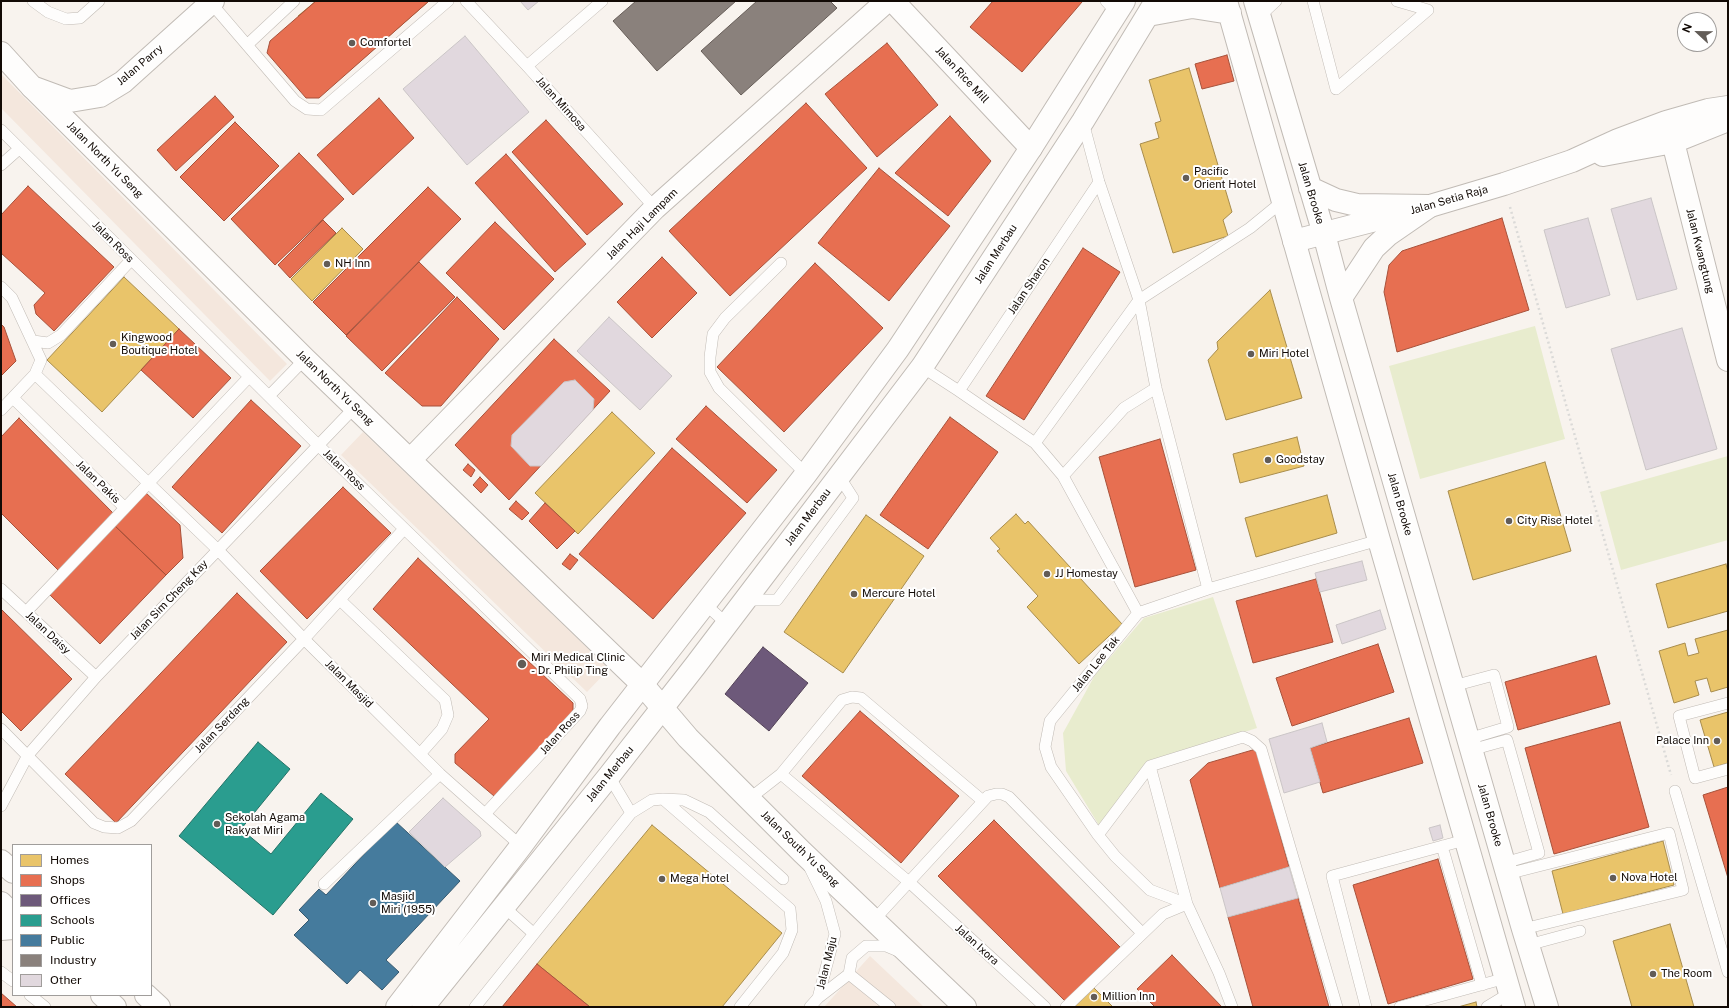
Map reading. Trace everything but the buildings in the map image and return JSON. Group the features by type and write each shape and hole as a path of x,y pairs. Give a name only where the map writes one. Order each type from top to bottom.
{"street":[{"name":"Jalan Haji Lampam","path":"410,460 655,208 887,1"},
{"name":"Jalan Rice Mill","path":"893,1 1031,148"},
{"name":"Jalan Parry","path":"32,87 70,101 100,96 123,82 212,2"},
{"path":"397,1007 521,846 642,684 806,474 898,349 1031,148 1116,5"},
{"path":"1152,8 1228,7 1379,540 1510,993"},
{"name":"Jalan Merbau","path":"424,1007 662,708 922,367 1083,122 1152,8"},
{"name":"Jalan Brooke","path":"1257,9 1324,234 1340,298 1547,1007"},
{"name":"Jalan North Yu Seng","path":"1,53 32,87 306,359 642,684"},
{"path":"1618,140 1644,136 1673,142 1684,128 1718,108"},
{"name":"Jalan Setia Raja","path":"1294,241 1430,206 1504,184 1572,161 1618,140 1666,122 1718,108"},
{"name":"Jalan Setia Raja","path":"1572,161 1673,142 1728,120"},
{"name":"Jalan Kwangtung","path":"1673,142 1725,334 1728,360"},
{"path":"1310,188 1336,200 1357,205 1430,206"},
{"path":"1340,298 1374,248 1388,235 1430,206"},
{"name":"Jalan South Yu Seng","path":"642,684 688,738 802,852 965,1007"},
{"path":"1,861 12,871"},
{"path":"1,904 12,914"},
{"path":"1,929 12,928"},
{"path":"103,996 115,1007"},
{"path":"147,996 159,1007"}],"lane":[{"path":"33,1 48,12 66,19 80,18 99,1"},
{"path":"247,45 294,1"},
{"path":"212,2 295,101 307,109 321,110 448,1"},
{"name":"Jalan Mimosa","path":"466,1 528,66 655,208"},
{"path":"528,66 602,1"},
{"path":"1257,9 1276,1"},
{"path":"1313,1 1336,89 1428,10 1397,1"},
{"path":"1083,122 1099,182 1139,300 1156,388 1208,589"},
{"name":"Jalan Ross","path":"1,130 130,260 580,700 582,706 580,711 485,814"},
{"path":"1,165 19,149"},
{"name":"Jalan Sharon","path":"959,391 1099,182"},
{"path":"1035,443 1139,300 1250,228 1283,201"},
{"path":"33,341 48,343 61,335 130,260"},
{"path":"781,263 725,318 713,334 710,372 719,388 806,474"},
{"path":"1,287 12,298 33,341 40,360 35,374 1,410"},
{"path":"269,396 306,359"},
{"path":"922,367 1035,443 1063,476 1138,614 1208,589 1379,540"},
{"path":"35,374 218,550"},
{"name":"Jalan Pakis","path":"13,398 125,508 249,377"},
{"path":"1063,476 1124,408 1156,388"},
{"name":"Jalan Sim Cheng Kay","path":"1,806 28,755 96,677 355,407"},
{"path":"26,612 125,508"},
{"name":"Jalan Serdang","path":"28,755 94,822 104,827 118,828 131,821 304,639 404,529"},
{"name":"Jalan Masjid","path":"218,550 304,639 440,774 521,846"},
{"name":"Jalan Daisy","path":"1,589 96,677"},
{"path":"340,600 445,700 448,715 442,729 420,754"},
{"path":"705,604 727,624"},
{"name":"Jalan Lee Tak","path":"1138,614 1050,721 1044,747 1051,767 1098,835 1115,856 1150,890 1187,904"},
{"path":"1453,686 1494,675 1508,727 1469,744"},
{"path":"749,799 781,774 842,700 852,697 861,698 982,801"},
{"path":"1728,703 1679,716 1695,778 1728,769"},
{"path":"1,729 28,755"},
{"path":"1098,835 1150,766 1243,737 1252,741 1261,749 1337,1007"},
{"path":"1469,744 1507,740 1539,853 1506,868"},
{"path":"1150,766 1187,904 1219,973 1232,1007"},
{"path":"324,884 440,774"},
{"name":"Jalan Ixora","path":"781,774 909,882 1046,1007"},
{"path":"609,776 631,813"},
{"path":"1675,791 1728,972"},
{"path":"874,920 982,801 988,796 996,794 1009,797 1142,932"},
{"path":"663,799 790,909 792,930 783,953 740,1007"},
{"path":"475,1007 631,813 652,800 684,800 709,812 783,879"},
{"path":"1506,868 1670,834 1683,890 1526,937"},
{"path":"1366,1007 1332,876 1465,840"},
{"path":"1442,846 1482,985"},
{"name":"Jalan Maju","path":"802,852 826,901 835,934 818,998 810,1007"},
{"path":"1066,1007 1142,932 1163,914 1187,904"},
{"path":"503,906 534,933"},
{"path":"1526,937 1580,932"},
{"path":"818,998 849,974 852,958 866,946 886,946 912,955"},
{"path":"1,972 12,981"},
{"path":"849,974 890,1007"},
{"path":"1400,1007 1482,985 1510,993"},
{"path":"1487,1007 1510,993"},
{"path":"31,996 45,1006"}],"path":[{"path":"1504,184 1675,791"}],"shaded area":[{"path":"1,74 287,364 270,381 1,108"},
{"path":"363,432 609,669 587,692 341,455"},
{"path":"870,956 924,1007 824,1007"}],"green space":[{"path":"1535,326 1565,439 1420,479 1389,366"},
{"path":"1728,456 1728,540 1621,570 1600,492"},
{"path":"1213,597 1257,728 1149,762 1100,827 1066,771 1063,733 1095,675 1144,618"}],"place":[{"name":"Comfortel","path":"352,43"},
{"name":"Pacific Orient Hotel","path":"1186,178"},
{"name":"NH Inn","path":"327,264"},
{"name":"Kingwood Boutique Hotel","path":"113,344"},
{"name":"Miri Hotel","path":"1251,354"},
{"name":"Goodstay","path":"1268,460"},
{"name":"City Rise Hotel","path":"1509,521"},
{"name":"JJ Homestay","path":"1047,574"},
{"name":"Mercure Hotel","path":"854,594"},
{"name":"Miri Medical Clinic - Dr. Philip Ting","path":"522,664"},
{"name":"Palace Inn","path":"1717,741"},
{"name":"Sekolah Agama Rakyat Miri","path":"217,824"},
{"name":"Nova Hotel","path":"1613,878"},
{"name":"Mega Hotel","path":"662,879"},
{"name":"Masjid Miri (1955)","path":"373,903"},
{"name":"The Room","path":"1653,974"},
{"name":"Million Inn","path":"1094,997"}]}
